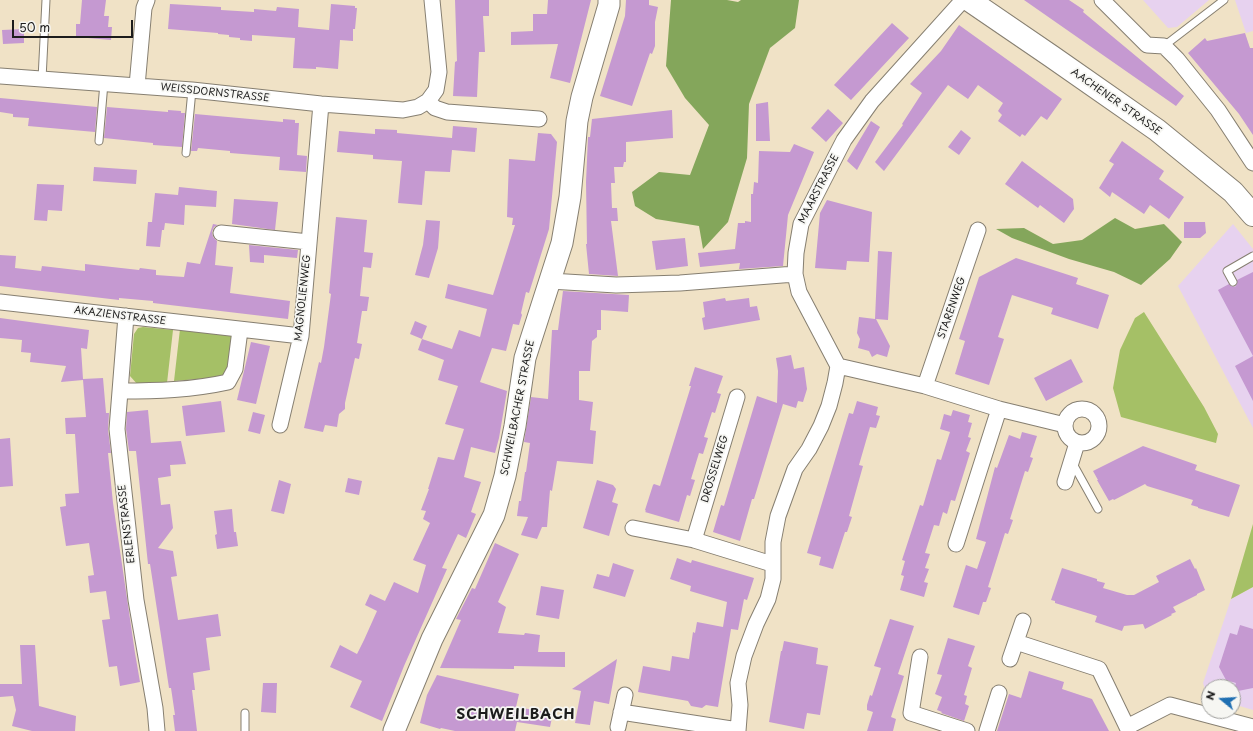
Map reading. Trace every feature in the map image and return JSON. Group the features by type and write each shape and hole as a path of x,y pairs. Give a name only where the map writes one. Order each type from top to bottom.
{"main road":[{"name":"SCHWEILBACHER STRASSE","path":"394,731 432,639 494,515 505,476 526,358 538,314 562,243 570,197 577,121 582,97 609,0"},
{"name":"AACHENER STRASSE","path":"969,0 1157,130 1233,192 1253,214"}],"street":[{"path":"137,86 144,8 147,0"},
{"path":"432,0 439,72 436,90 428,102 435,108 447,112 539,119"},
{"name":"MAARSTRASSE","path":"838,366 798,292 795,274 796,253 801,224 844,140 872,101 963,0"},
{"path":"1102,0 1147,45 1164,46 1177,59 1218,110 1253,163"},
{"name":"WEISSDORNSTRASSE","path":"0,76 192,90 321,104 404,110 418,108 428,102"},
{"name":"MAGNOLIENWEG","path":"280,425 301,336 321,104"},
{"name":"STARENWEG","path":"925,386 978,230"},
{"name":"MAGNOLIENWEG","path":"221,233 309,242"},
{"path":"550,281 616,285 680,283 795,274"},
{"name":"AKAZIENSTRASSE","path":"0,302 301,336"},
{"name":"ERLENSTRASSE","path":"126,316 117,429 136,600 155,708 157,731"},
{"path":"120,392 187,389 228,382 235,369 240,330"},
{"path":"625,695 619,720 738,731 740,705 738,683 744,656 756,624 768,599 773,579 773,542 778,516 795,469 809,449 829,406 838,366 925,386 999,409 1065,424"},
{"name":"DROSSELWEG","path":"694,540 737,397"},
{"path":"956,544 999,409"},
{"path":"1086,410 1096,416 1099,424 1097,435 1088,442 1082,444 1077,442 1068,436 1065,424 1070,414 1075,411 1086,410"},
{"path":"1065,482 1077,442"},
{"path":"633,528 694,540 772,564"},
{"path":"1010,659 1023,621"},
{"path":"1016,642 1100,669 1126,729 1170,705 1253,726"},
{"path":"920,657 911,713 967,731"},
{"path":"987,731 999,693"}],"lane":[{"path":"42,79 46,0"},
{"path":"1164,46 1224,0"},
{"path":"99,141 104,83"},
{"path":"186,153 192,90"},
{"path":"1232,282 1227,271 1253,256"},
{"path":"1071,460 1098,509"},
{"path":"245,713 245,731"}],"shaded area":[{"path":"1143,0 1209,0 1177,27 1168,28"},
{"path":"1235,0 1253,0 1253,31 1246,33"},
{"path":"1233,224 1253,249 1253,428 1178,286"},
{"path":"1253,587 1253,710 1241,706 1241,679 1204,679 1231,599"}],"green space":[{"path":"671,0 727,0 738,2 741,0 799,0 795,28 770,48 749,104 747,158 728,222 703,249 699,226 656,219 635,206 632,192 659,172 690,175 709,125 685,98 666,66"},
{"path":"1115,218 1135,229 1164,224 1182,242 1170,259 1141,285 1114,272 1069,259 1012,238 996,229 1024,228 1053,244 1082,240"},
{"path":"1144,312 1204,407 1218,434 1216,443 1121,417 1113,388 1120,350 1135,318"},
{"path":"143,327 173,330 167,383 138,385 130,376 134,334 138,328"},
{"path":"180,329 234,334 230,366 222,377 174,381"},
{"path":"1253,524 1253,587 1231,599"}],"building":[{"path":"82,0 106,0 104,16 109,16 108,27 112,27 111,40 76,37 76,24 80,24"},
{"path":"455,0 489,0 489,16 483,16 485,52 479,52 477,97 453,96 455,62 457,61"},
{"path":"548,0 591,0 570,83 550,78 558,44 511,45 511,32 533,31 533,14 547,14"},
{"path":"626,0 649,0 649,5 658,7 655,22 655,46 652,54 650,53 632,106 600,96 625,16"},
{"path":"1024,0 1069,0 1084,10 1083,12 1184,96 1176,106"},
{"path":"170,4 221,7 221,10 254,12 254,9 276,11 277,7 299,9 298,27 329,30 331,4 355,6 355,8 357,8 355,29 353,29 353,41 340,40 338,69 316,67 316,69 293,68 295,38 252,35 252,41 240,40 240,38 229,37 229,35 218,33 168,29"},
{"path":"892,23 909,38 851,100 834,85"},
{"path":"959,25 1062,99 1047,120 1041,116 1025,136 1022,134 1020,137 998,121 1002,115 998,111 1003,103 978,85 968,99 948,85 884,171 875,162 903,125 902,124 922,93 910,84 941,51"},
{"path":"24,29 24,43 3,44 2,30"},
{"path":"1245,33 1250,48 1253,48 1253,135 1239,114 1188,53 1205,38 1207,41"},
{"path":"0,98 97,107 95,132 28,126 29,118 13,117 13,114 0,112"},
{"path":"768,102 770,141 756,141 756,104"},
{"path":"107,107 168,112 168,110 181,111 181,113 185,113 182,147 153,145 153,143 104,138"},
{"path":"828,109 843,123 826,142 811,128"},
{"path":"672,110 673,138 626,142 626,162 624,162 623,167 614,167 615,183 611,183 612,208 617,208 618,221 611,221 618,276 589,274 586,244 586,182 588,137 590,137 592,119"},
{"path":"195,114 283,122 283,119 295,120 295,123 299,123 297,155 307,156 306,172 279,170 280,157 230,153 230,151 198,148 197,151 191,151"},
{"path":"871,121 880,127 857,170 847,161"},
{"path":"453,126 477,128 475,152 452,150 450,172 425,171 422,205 398,203 402,161 373,159 373,155 337,152 339,131 375,134 375,129 397,130 397,133 452,138"},
{"path":"961,130 971,138 959,155 948,147"},
{"path":"538,133 551,134 557,142 549,229 529,293 526,292 519,325 513,324 506,351 492,348 480,382 507,391 499,438 495,453 471,447 464,477 481,482 471,512 476,514 466,538 458,534 442,568 447,569 404,666 382,721 350,707 362,681 330,667 340,645 357,654 377,611 365,605 370,594 385,601 394,582 418,593 426,565 413,560 430,523 423,519 426,511 421,510 429,489 438,457 454,460 464,429 445,424 458,386 438,380 444,360 418,350 422,339 452,349 459,330 480,337 487,309 445,298 448,284 493,295 515,225 512,225 513,218 507,217 509,159 535,161"},
{"path":"1122,141 1164,171 1159,179 1184,197 1169,219 1150,205 1144,214 1112,192 1110,197 1099,188 1114,164 1109,161"},
{"path":"794,144 814,152 788,215 783,266 739,269 740,263 700,267 698,253 735,249 738,223 745,223 745,221 751,222 751,194 753,194 754,182 758,183 759,151 790,152"},
{"path":"1022,161 1073,199 1074,209 1064,223 1040,205 1038,208 1005,184"},
{"path":"94,167 137,170 136,184 93,181"},
{"path":"37,184 64,185 62,211 48,210 47,221 34,220"},
{"path":"179,187 217,191 216,207 185,205 184,225 165,223 164,230 162,230 160,247 146,246 148,222 152,222 155,193 178,195"},
{"path":"234,199 278,202 275,230 232,224"},
{"path":"827,200 872,212 869,262 847,261 846,270 815,268 820,213"},
{"path":"336,217 367,220 364,252 373,253 371,268 363,267 360,296 369,297 367,311 362,311 357,343 362,344 359,359 355,358 345,409 339,414 337,427 325,425 323,432 304,428 319,362 321,363 324,347 331,294 329,293"},
{"path":"426,220 440,221 438,248 429,278 415,275 423,245"},
{"path":"1184,222 1205,222 1206,233 1200,238 1184,238"},
{"path":"213,224 218,225 214,227 212,232 213,237 217,241 215,265 233,267 230,293 290,301 288,319 153,303 153,301 119,298 119,300 0,286 0,255 16,256 15,268 41,271 42,266 85,271 85,264 139,270 140,268 156,270 156,275 184,277 187,262 200,264"},
{"path":"685,238 688,266 656,270 652,241"},
{"path":"249,245 298,250 297,258 264,255 264,263 250,262"},
{"path":"878,251 892,252 888,320 876,319 890,346 887,357 877,354 872,357 869,351 858,348 860,339 857,333 859,317 875,319"},
{"path":"1016,258 1078,278 1076,284 1109,295 1098,329 1051,314 1053,308 1012,295 998,337 1004,339 989,385 955,374 965,341 959,339 979,277"},
{"path":"1253,272 1253,356 1218,290 1229,284 1235,287 1237,280"},
{"path":"563,291 629,295 628,312 601,310 601,330 597,330 597,337 592,341 590,371 579,371 579,400 593,402 590,430 596,431 593,464 557,461 552,491 550,490 547,527 542,527 537,539 521,535 528,517 517,516 519,501 521,501 530,443 524,442 531,397 548,399 552,330 558,330"},
{"path":"725,298 726,301 749,298 750,307 757,306 760,320 704,330 702,318 705,317 703,302"},
{"path":"0,318 89,330 87,349 81,348 83,379 103,378 106,413 109,413 108,430 111,453 108,453 113,503 140,682 120,686 117,666 109,667 102,620 110,619 106,591 90,593 88,576 94,575 89,543 66,546 60,507 66,506 65,494 79,493 75,434 66,434 65,418 86,417 83,380 61,382 66,366 30,362 31,353 21,352 22,340 0,338"},
{"path":"415,321 427,326 422,339 410,334"},
{"path":"251,342 270,346 256,404 237,400"},
{"path":"791,355 794,369 804,367 807,389 803,402 798,401 796,408 783,404 740,541 713,532 721,505 724,506 757,396 777,403 778,371 776,358"},
{"path":"1253,356 1253,401 1235,366"},
{"path":"1071,359 1083,382 1046,401 1034,378"},
{"path":"695,367 723,376 717,393 721,394 715,413 712,412 704,437 708,438 703,454 699,453 691,479 695,480 690,496 687,495 679,522 645,512 645,510 653,485 660,486 691,386 689,386"},
{"path":"221,401 225,432 186,436 182,406"},
{"path":"857,401 878,407 876,415 880,416 876,428 870,427 859,465 863,466 849,516 852,517 847,532 845,532 833,569 819,565 821,557 807,553 849,413 853,414"},
{"path":"148,410 151,443 181,441 186,464 170,465 171,476 158,478 161,505 170,504 173,528 158,548 173,551 177,576 171,577 178,620 218,614 221,636 206,638 210,670 193,673 195,690 192,690 197,731 175,731 173,715 175,715 171,688 169,688 150,564 148,564 136,451 129,451 126,429 127,412"},
{"path":"953,410 970,415 968,422 972,423 968,437 971,438 966,451 970,453 955,501 951,500 947,514 943,512 939,526 934,525 925,553 930,554 925,568 929,569 924,582 928,583 924,597 900,590 904,576 901,575 905,561 902,560 920,505 923,506 937,459 941,460 950,432 940,429 944,414 951,416"},
{"path":"253,412 265,415 260,434 248,431"},
{"path":"1022,432 1037,436 1030,457 1033,458 1028,472 1025,471 1010,519 1013,520 1008,534 1005,533 988,587 991,588 986,602 983,602 979,615 953,607 966,565 977,569 986,542 976,539 995,467 997,468 1009,435 1020,439"},
{"path":"10,438 13,486 0,487 0,439"},
{"path":"1143,446 1197,465 1195,470 1240,485 1229,517 1198,508 1191,505 1193,500 1147,486 1145,484 1114,500 1109,501 1093,471"},
{"path":"348,478 362,481 359,495 345,492"},
{"path":"279,480 291,484 284,514 271,511"},
{"path":"597,480 613,485 616,489 612,502 618,504 609,536 583,528"},
{"path":"232,509 234,532 236,532 238,546 217,549 214,511"},
{"path":"495,543 519,554 498,602 506,607 498,633 524,635 525,633 540,635 538,652 565,652 565,667 514,666 514,669 440,668 461,620 456,619 472,588 475,589"},
{"path":"677,558 691,563 692,560 754,578 747,600 744,599 738,630 731,629 718,707 706,705 702,708 691,706 688,701 638,692 643,666 670,671 672,656 689,659 693,632 695,633 697,622 723,627 727,602 690,591 691,586 670,579"},
{"path":"1190,559 1195,569 1196,568 1205,590 1173,607 1176,612 1145,629 1143,624 1124,626 1122,631 1095,622 1097,616 1055,603 1055,601 1051,600 1062,568 1097,579 1097,581 1105,583 1103,588 1127,595 1134,595 1159,582 1156,576"},
{"path":"613,563 634,570 625,597 593,588 597,574 609,577"},
{"path":"541,586 564,590 559,619 536,615"},
{"path":"890,619 914,626 898,674 904,676 891,717 896,719 893,731 867,731 873,712 867,710 867,705 870,695 872,696 881,668 874,666"},
{"path":"1240,625 1253,629 1253,688 1241,690 1241,679 1225,679 1219,667 1230,633 1237,635"},
{"path":"948,638 975,646 968,666 972,668 964,695 967,696 965,704 969,706 964,721 941,713 942,712 937,710 942,697 935,694 942,675 937,674"},
{"path":"784,641 818,648 816,664 828,666 820,715 807,713 804,729 769,722"},
{"path":"20,645 35,645 39,706 76,716 75,731 32,731 12,726 16,710 13,696 0,697 0,684 22,684"},
{"path":"617,659 609,704 594,701 590,725 575,723 581,691 572,689"},
{"path":"1029,671 1064,682 1062,689 1092,699 1109,731 997,731 1009,694 1021,698"},
{"path":"437,675 519,694 516,707 553,713 550,727 517,722 515,731 455,731 440,729 420,723 427,695"},
{"path":"263,683 277,683 276,713 261,712"}],"district":[{"name":"SCHWEILBACH","path":"516,715"}]}
